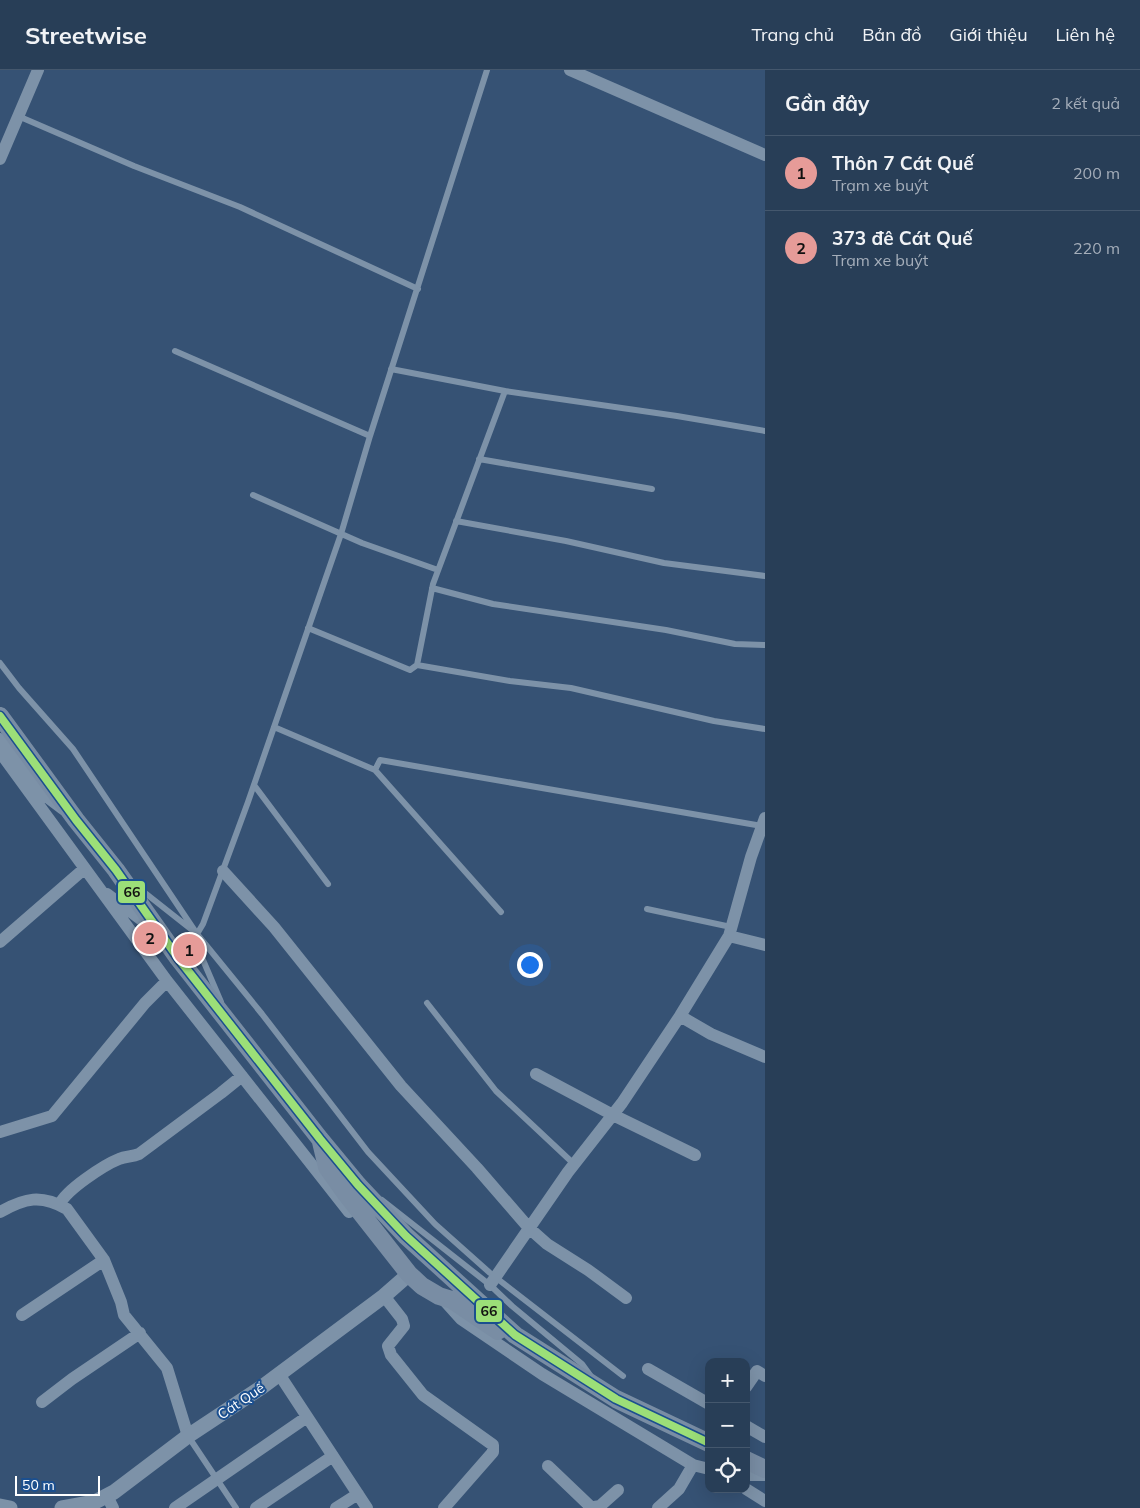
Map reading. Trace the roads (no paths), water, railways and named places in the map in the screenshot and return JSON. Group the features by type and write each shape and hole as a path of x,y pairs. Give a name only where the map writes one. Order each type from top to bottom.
{"main road":[{"path":"0,716 76,820 116,870 160,933 320,1140 358,1185 406,1236 515,1335 598,1389 645,1414 705,1441"},
{"path":"320,1140 327,1167 409,1274 422,1286 439,1296 452,1300 497,1331 515,1335"},
{"path":"750,1462 765,1469"}],"street":[{"path":"0,159 38,70"},
{"path":"570,70 765,155"},
{"path":"0,739 47,797 76,820"},
{"path":"0,752 167,981 378,1248 394,1264 409,1274"},
{"path":"493,1281 574,1164 612,1115 680,1016 730,932 763,822"},
{"path":"0,942 84,869"},
{"path":"223,871 274,926 401,1086 477,1168 529,1228 547,1244 588,1270 626,1298"},
{"path":"97,887 160,933"},
{"path":"730,932 765,945"},
{"path":"0,1132 52,1116 145,1003 167,981"},
{"path":"680,1016 712,1034 765,1057"},
{"path":"536,1074 612,1115 695,1156"},
{"path":"60,1204 69,1191 111,1163 139,1154 221,1094 242,1076"},
{"path":"0,1212 16,1203 38,1198 60,1204 67,1209 104,1260 121,1302 124,1315 167,1368 188,1436"},
{"path":"22,1315 104,1260"},
{"name":"Cát Quế","path":"62,1508 95,1502 110,1502 188,1436 279,1374 384,1296 409,1274"},
{"path":"384,1296 402,1319 404,1326 388,1346 391,1355 423,1395 493,1445 493,1452 444,1508"},
{"path":"439,1296 461,1319 526,1363 693,1465 705,1468"},
{"path":"42,1402 72,1379 140,1333"},
{"path":"648,1369 707,1403"},
{"path":"750,1381 757,1371 765,1376"},
{"path":"279,1374 367,1508"},
{"path":"174,1508 307,1418"},
{"path":"750,1428 765,1437"},
{"path":"256,1508 333,1456"},
{"path":"658,1508 679,1489 693,1465"},
{"path":"548,1466 590,1508 600,1506 618,1490"},
{"path":"750,1475 765,1475"},
{"path":"750,1492 765,1501"},
{"path":"336,1508 358,1494"},
{"path":"0,1506 10,1508"}],"lane":[{"path":"231,1026 194,939 203,924 223,871 341,534 391,369 487,70"},
{"path":"18,116 134,166 240,207 418,289"},
{"path":"175,351 370,436"},
{"path":"391,369 505,391 765,431"},
{"path":"417,666 432,588 505,391"},
{"path":"479,459 652,489"},
{"path":"253,495 341,534 438,570"},
{"path":"456,521 566,540 664,563 765,576"},
{"path":"432,588 493,604 666,630 735,644 765,645"},
{"path":"308,628 410,670 417,666 510,682 571,688 714,721 765,728"},
{"path":"0,662 19,688 73,749 197,934 262,1014 368,1152 435,1224 493,1281 512,1306 582,1364 598,1389"},
{"path":"274,726 375,770 501,912"},
{"path":"375,770 380,760 763,822"},
{"path":"254,785 328,884"},
{"path":"116,870 197,934"},
{"path":"647,909 730,932"},
{"path":"427,1003 496,1091 574,1164"},
{"path":"358,1185 386,1203 623,1376"},
{"path":"188,1436 236,1508"}],"place":[{"name":"373 đê Cát Quế","path":"150,938"},
{"name":"Thôn 7 Cát Quế","path":"189,950"}]}
